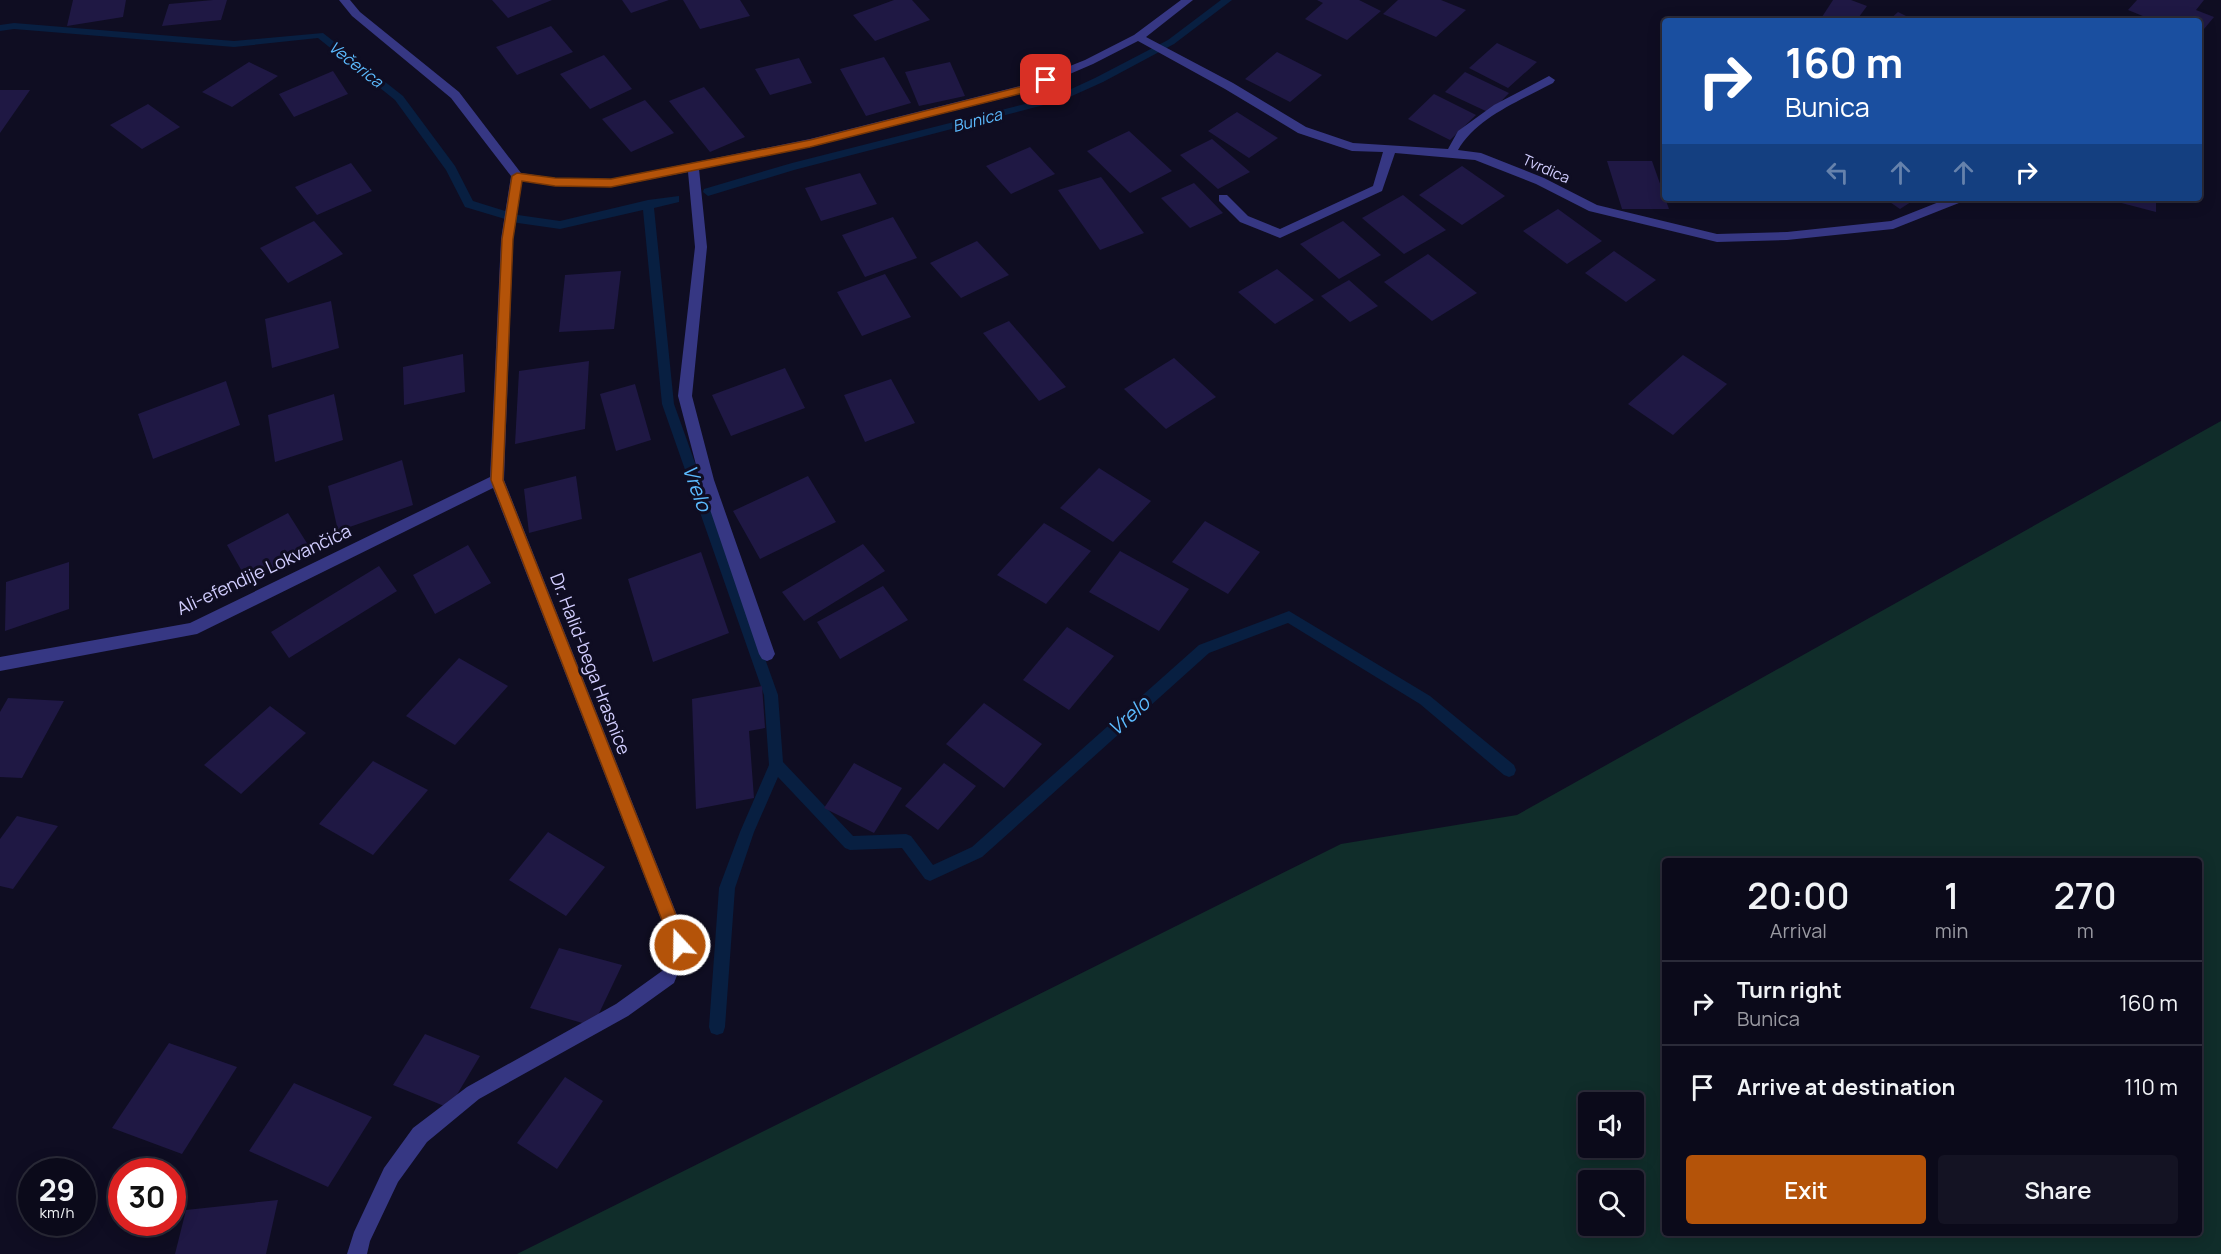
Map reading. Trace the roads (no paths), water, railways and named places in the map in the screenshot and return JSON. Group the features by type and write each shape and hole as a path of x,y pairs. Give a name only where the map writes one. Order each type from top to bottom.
{"street":[{"path":"344,0 356,14 455,95 517,176 555,182 611,183 810,143 1024,89 1143,40 1188,0"},
{"name":"Tvrdica","path":"1143,40 1228,86 1302,130 1352,147 1477,156 1540,181 1593,208 1717,238 1787,236 1893,225 1953,201"},
{"path":"1451,153 1462,134 1498,108 1549,80"},
{"path":"1222,198 1244,219 1281,234 1378,188 1390,149"},
{"path":"693,167 696,216 701,247 685,396 707,480 767,654"},
{"name":"Dr. Halid-bega Hrasnice","path":"357,1254 361,1239 391,1176 420,1135 473,1093 622,1011 668,977 680,945 497,480 507,239 517,176"},
{"name":"Ali-efendije Lokvančića","path":"0,664 192,629 497,480"}],"waterway":[{"name":"Bunica","path":"708,192 792,167 1059,98 1171,42 1227,0"},
{"name":"Večerica","path":"0,28 14,26 234,44 320,35 399,98 451,169 469,204 518,219 560,225 648,205"},
{"name":"Bunica","path":"648,205 675,199"},
{"name":"Vrelo","path":"648,205 668,404 771,695 776,765"},
{"name":"Vrelo","path":"776,765 850,843 906,841 930,874 977,852 1204,649 1289,617 1425,700 1509,770"},
{"name":"Vrelo","path":"717,1027 727,888 747,832 776,765"}]}
